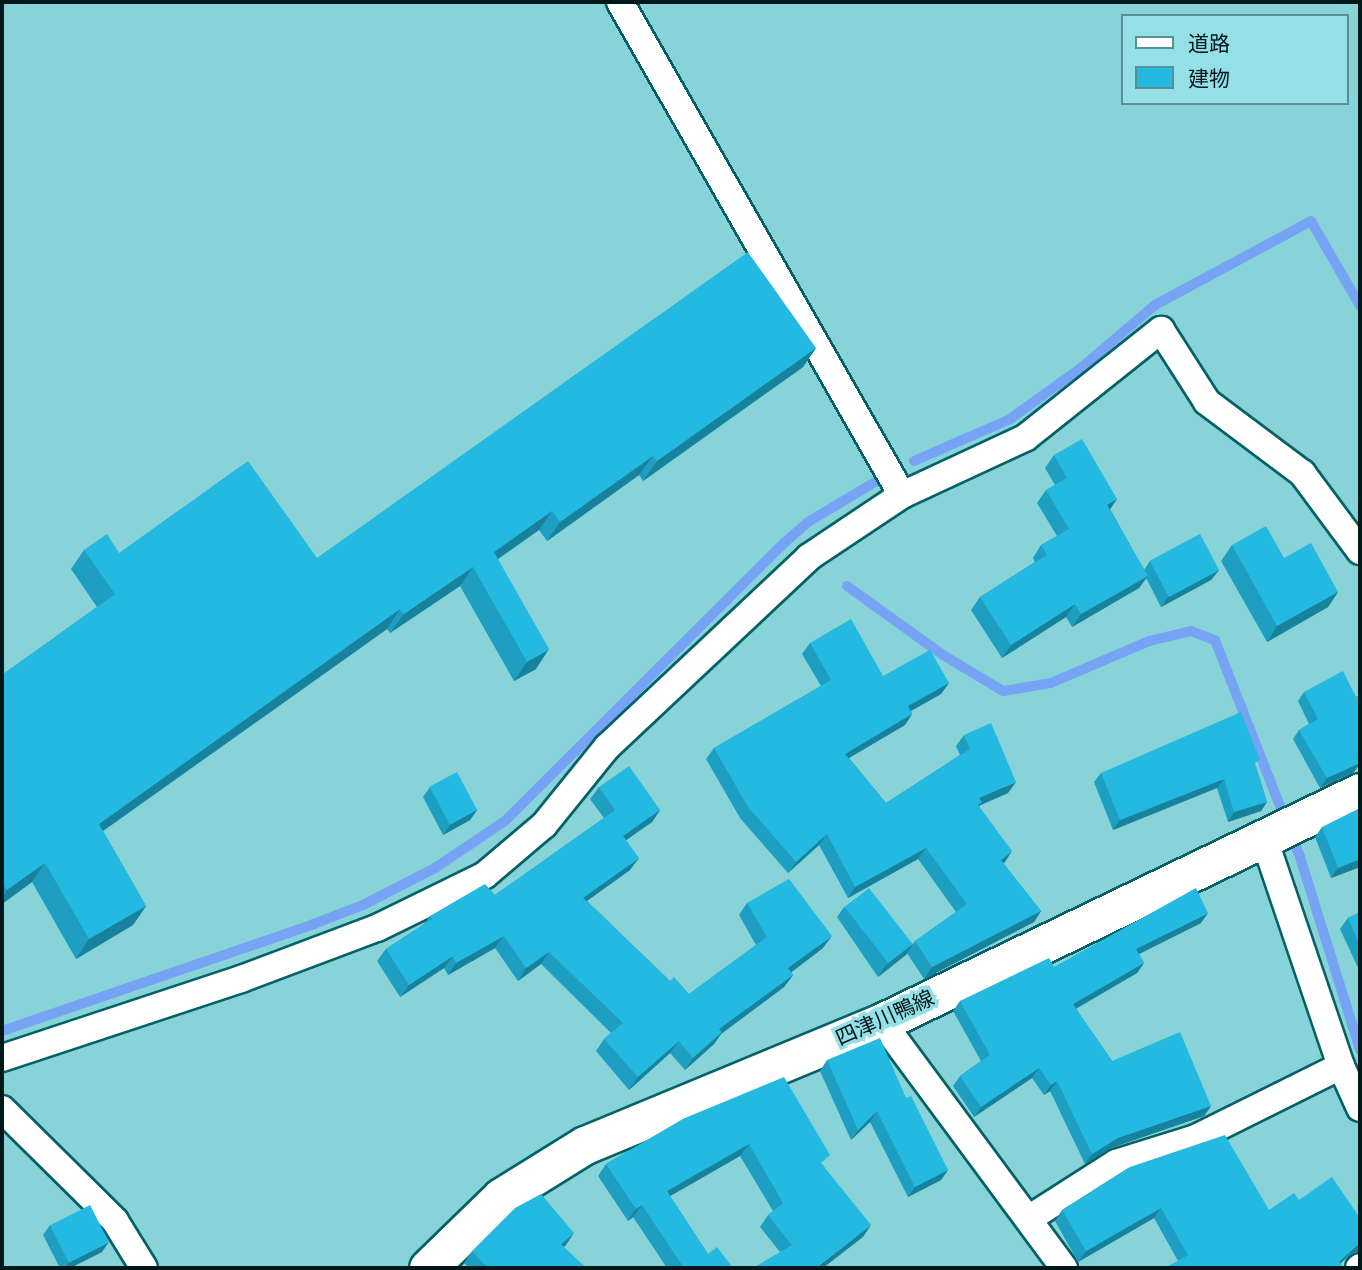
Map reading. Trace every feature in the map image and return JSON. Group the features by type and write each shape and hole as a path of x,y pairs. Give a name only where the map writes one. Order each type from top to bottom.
{"main road":[{"name":"四津川鴨線","path":"428,1268 501,1197 585,1145 881,1022 1360,792"}],"street":[{"path":"620,2 902,495"},
{"path":"2,1058 241,979 364,933 485,875 544,825 607,747 809,556 902,495 1025,438 1161,330 1207,402 1302,472 1360,551"},
{"path":"1280,832 1341,1066 1360,1108"},
{"path":"881,1022 1030,1218 1064,1268"},
{"path":"1030,1218 1116,1163 1196,1138 1341,1066"},
{"path":"2,1109 115,1221 144,1268"}],"building":[{"path":"748,252 816,348 657,461 653,456 560,522 552,511 494,552 549,649 527,662 473,567 404,614 400,609 99,824 146,906 89,939 45,863 7,890 2,883 2,675 115,594 84,550 107,534 119,553 248,461 317,558"},
{"path":"1082,439 1117,499 1107,505 1148,576 1081,614 1075,604 1011,645 980,597 1047,555 1041,545 1069,529 1046,490 1067,478 1054,455"},
{"path":"1266,526 1284,558 1311,543 1338,592 1277,626 1232,545"},
{"path":"1200,534 1219,570 1169,597 1150,561"},
{"path":"851,619 883,676 930,650 949,683 908,706 912,714 845,754 886,803 970,749 964,735 991,723 1016,782 979,798 982,802 978,805 1012,851 1001,860 1041,911 932,967 915,941 967,904 926,848 855,887 827,834 796,862 748,807 714,748 831,680 810,643"},
{"path":"1343,671 1356,697 1360,695 1360,752 1357,753 1360,763 1327,778 1299,730 1318,719 1304,692"},
{"path":"1241,712 1260,760 1255,763 1267,802 1234,812 1224,779 1120,820 1101,773"},
{"path":"629,766 660,810 623,836 639,858 583,898 670,981 674,977 689,994 767,937 747,903 789,879 832,936 788,968 793,975 719,1029 722,1032 693,1058 679,1041 638,1077 604,1039 623,1023 549,952 526,968 504,936 456,963 453,956 409,985 386,949 432,919 430,916 485,884 495,895 615,810 599,787"},
{"path":"457,772 477,810 450,825 430,787"},
{"path":"1360,808 1360,859 1338,868 1322,827"},
{"path":"869,888 913,944 888,963 845,907"},
{"path":"1196,888 1208,913 1136,949 1144,963 1073,1004 1112,1061 1180,1032 1211,1106 1118,1138 1092,1154 1057,1081 1051,1085 1039,1068 981,1107 960,1076 990,1055 960,1001 1049,958 1054,967"},
{"path":"1360,912 1360,946 1348,918"},
{"path":"880,1038 906,1098 911,1096 948,1170 915,1187 877,1111 858,1130 827,1060"},
{"path":"784,1077 830,1155 821,1163 871,1225 816,1268 753,1268 792,1245 768,1215 783,1203 749,1144 667,1191 708,1254 717,1247 733,1268 684,1268 642,1205 636,1209 606,1164 685,1118"},
{"path":"1225,1135 1269,1210 1294,1193 1299,1200 1332,1177 1360,1218 1360,1244 1339,1262 1342,1266 1165,1268 1188,1255 1161,1208 1086,1251 1062,1210 1130,1167"},
{"path":"541,1194 574,1233 561,1244 586,1268 488,1268 472,1251 515,1208"},
{"path":"90,1205 109,1242 69,1263 50,1225"}],"waterway":[{"path":"914,461 1010,419 1082,367 1155,305 1311,221 1360,306"},
{"path":"2,1031 311,925 363,905 435,868 505,821 784,543 808,522 875,482"},
{"path":"847,586 943,655 1003,691 1051,683 1149,641 1191,631 1215,640 1300,857 1360,1050"}]}
